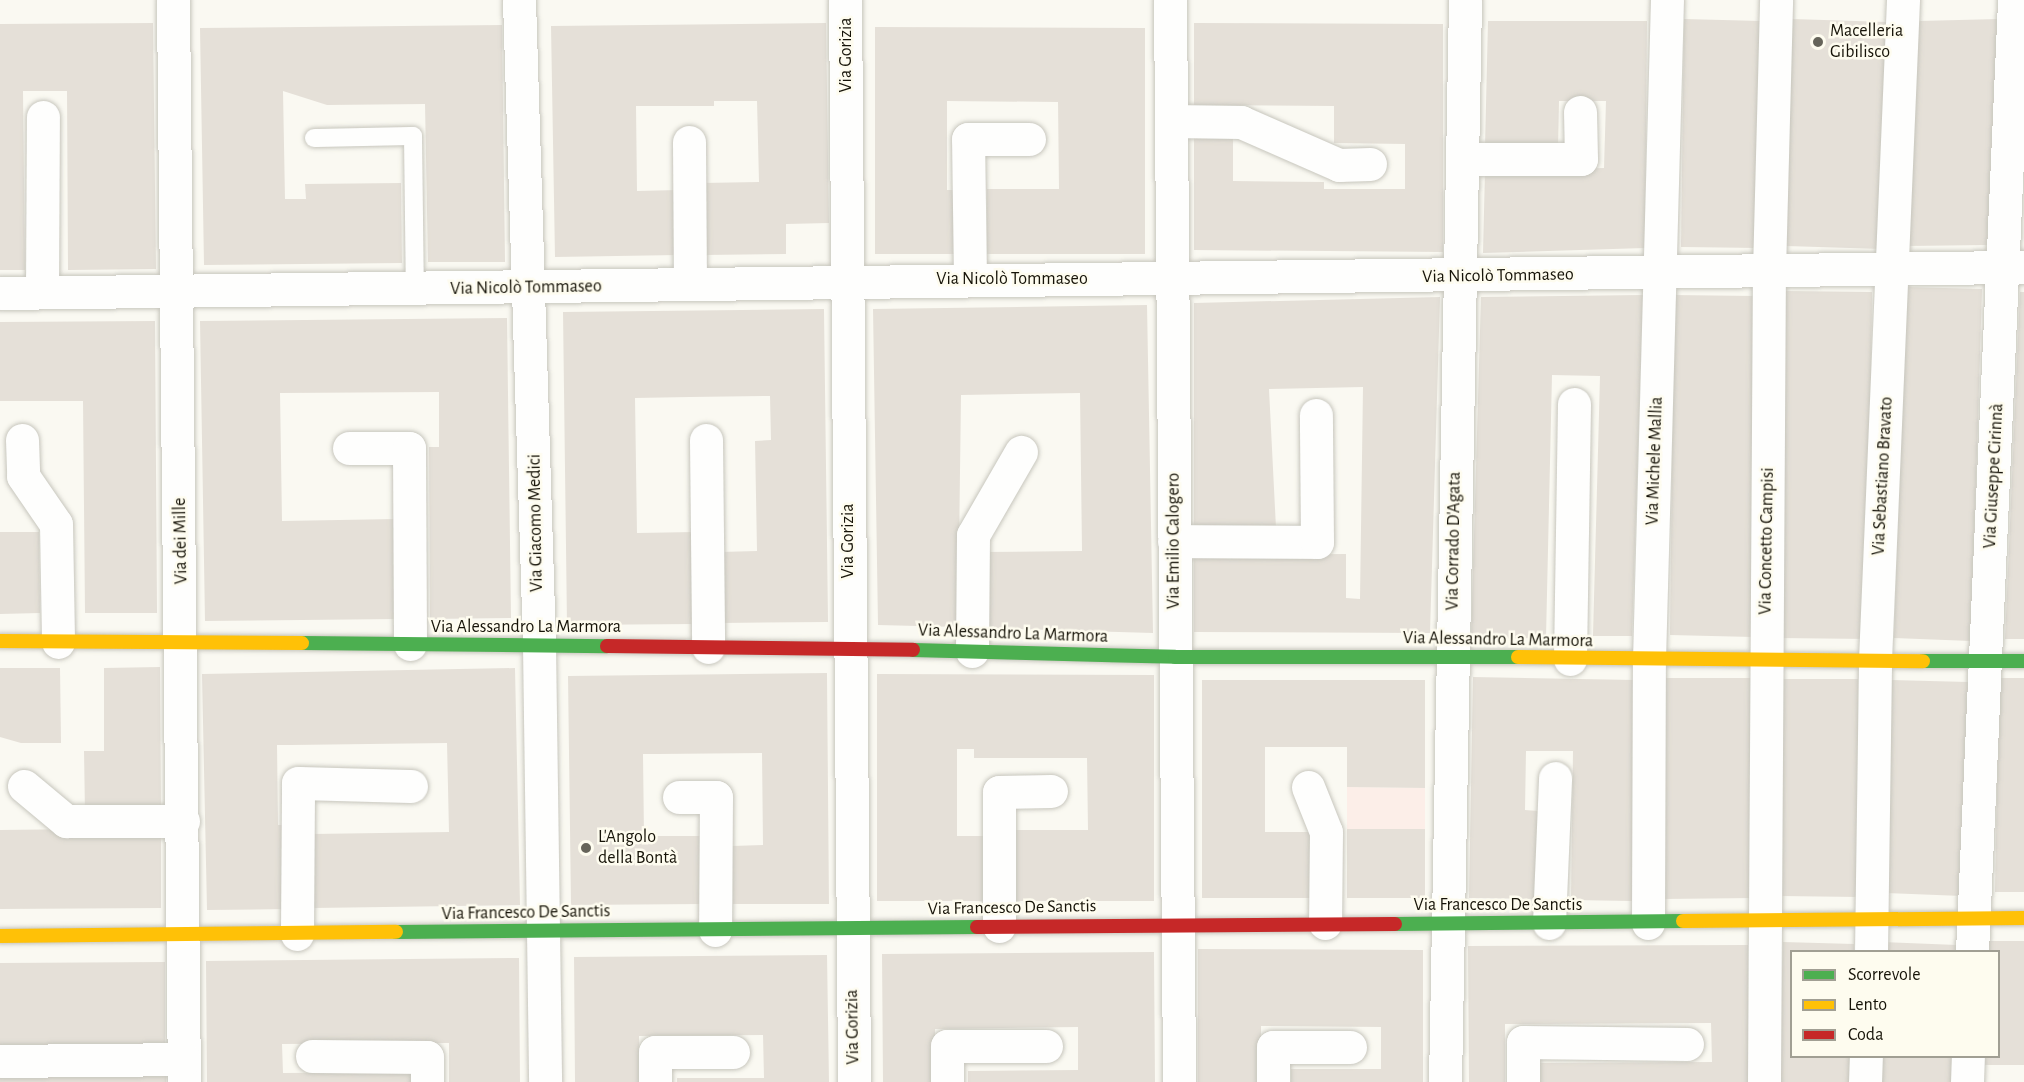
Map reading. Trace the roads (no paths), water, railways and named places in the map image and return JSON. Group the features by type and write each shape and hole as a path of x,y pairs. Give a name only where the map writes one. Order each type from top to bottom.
{"street":[{"name":"Via dei Mille","path":"173,0 182,644 184,1071"},
{"name":"Via Giacomo Medici","path":"519,0 530,288 545,1082"},
{"name":"Via Gorizia","path":"845,0 854,1082"},
{"name":"Via Emilio Calogero","path":"1170,0 1179,1082"},
{"name":"Via Corrado D'Agata","path":"1445,1082 1465,0"},
{"name":"Via Michele Mallia","path":"1648,923 1649,660 1667,0"},
{"name":"Via Concetto Campisi","path":"1764,1082 1769,272 1776,0"},
{"name":"Via Sebastiano Bravato","path":"1871,950 1875,660 1903,0"},
{"name":"Via Giuseppe Cirinnà","path":"1972,950 1985,661 2013,267 2016,151 2014,0"},
{"path":"1462,159 1581,159 1580,112"},
{"path":"42,292 43,117"},
{"path":"1171,121 1241,122 1339,165 1370,164"},
{"path":"969,279 968,139 1029,139"},
{"path":"689,142 690,284"},
{"name":"Via Nicolò Tommaseo","path":"0,293 178,288 415,290 969,279 1460,277 2013,267"},
{"path":"1570,659 1574,404"},
{"path":"1174,541 1317,542 1316,415"},
{"path":"22,440 23,476 56,524 58,642"},
{"path":"706,440 708,647"},
{"path":"349,448 409,448 410,644"},
{"path":"972,651 973,535 1022,452"},
{"name":"Via Alessandro La Marmora","path":"0,641 849,648 1175,657 1452,655 1649,660 2024,661"},
{"path":"1549,923 1555,778"},
{"path":"297,934 298,783 411,786"},
{"path":"24,786 66,821 183,821"},
{"path":"1308,787 1326,832 1325,923"},
{"path":"999,926 999,792 1051,791"},
{"path":"679,797 716,797 715,930"},
{"name":"Via Francesco De Sanctis","path":"0,936 2024,918"},
{"path":"1523,1082 1523,1042 1687,1044"},
{"path":"947,1082 947,1046 1046,1046"},
{"path":"1273,1082 1273,1047 1350,1047"},
{"path":"655,1082 655,1052 733,1052"},
{"path":"312,1056 427,1057 427,1082"},
{"path":"1865,1082 1866,1058"},
{"path":"1967,1082 1968,1058"},
{"path":"0,1061 184,1071"}],"lane":[{"path":"314,138 413,136 415,290"}],"place":[{"name":"Macelleria Gibilisco","path":"1818,42"},
{"name":"L'Angolo della Bontà","path":"586,848"}]}
